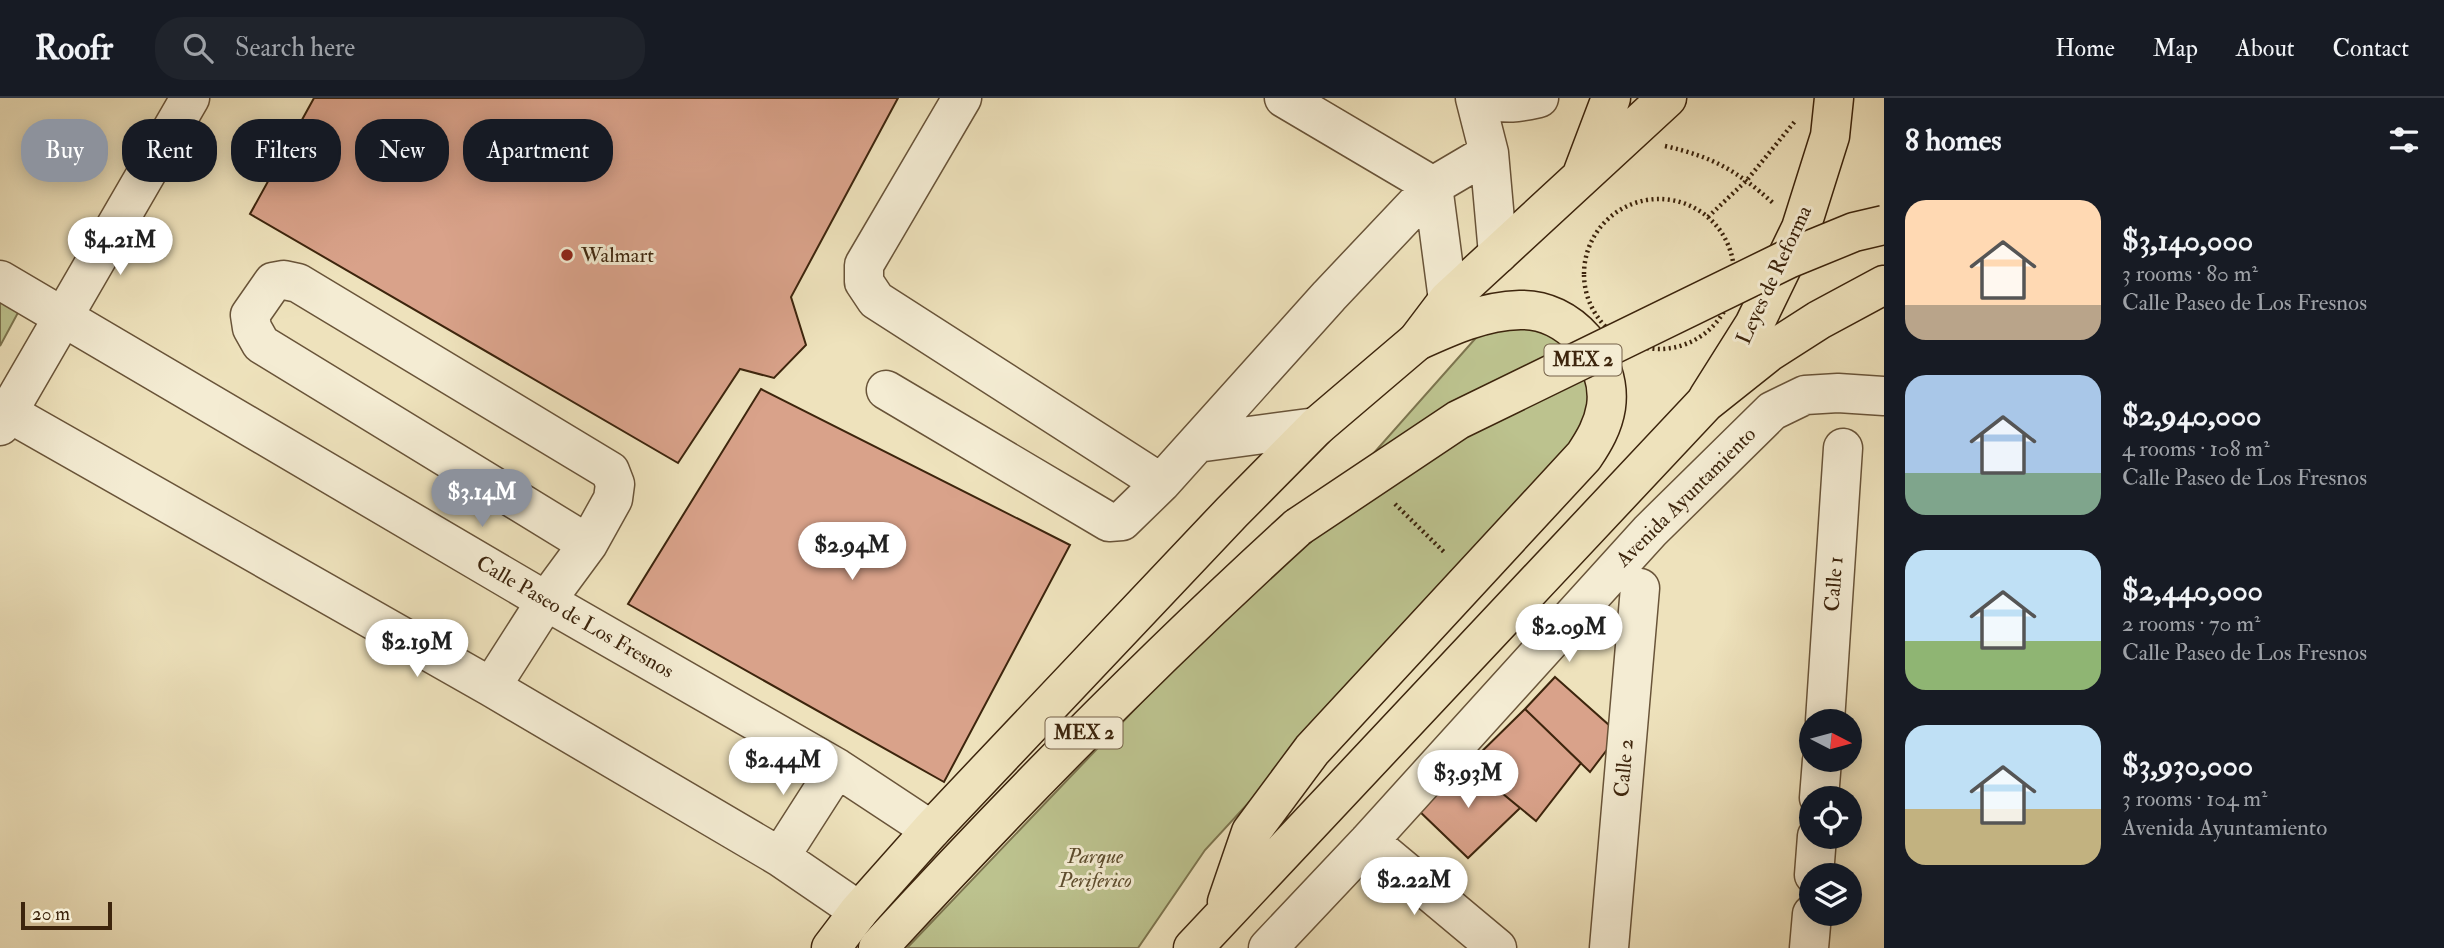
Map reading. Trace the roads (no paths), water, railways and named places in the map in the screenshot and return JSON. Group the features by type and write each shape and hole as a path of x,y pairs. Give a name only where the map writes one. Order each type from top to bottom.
{"main road":[{"path":"1581,177 1611,98"},
{"path":"831,948 859,911 931,830 1232,512 1316,427 1417,341 1448,300 1667,98"},
{"name":"Leyes de Reforma","path":"1704,403 1754,326 1801,228 1830,136 1834,98"},
{"name":"MEX 2","path":"878,948 1076,741 1232,587 1298,527 1458,420 1788,259 1854,232 1884,225"},
{"path":"1193,948 1704,403 1769,352 1819,320 1884,285"},
{"path":"1222,917 1251,832 1312,750 1584,456 1599,434 1606,406 1604,377 1594,351 1575,330 1550,315 1522,310 1466,319 1417,341"}],"street":[{"path":"962,98 864,265 864,282 876,300 1161,483"},
{"path":"1284,98 1433,186"},
{"path":"1475,98 1489,153 1499,254"},
{"path":"1488,98 1516,103 1539,98"},
{"path":"177,102 62,317 3,415 491,687 780,857 859,911"},
{"path":"886,390 1109,522 1122,520 1161,483 1329,296 1433,186 1489,153"},
{"path":"1433,186 1448,300"},
{"path":"491,687 546,601 588,544 613,499 615,484 610,471 298,283 284,280 273,282 250,315 251,328 261,344 588,544"},
{"name":"Calle Paseo de Los Fresnos","path":"0,281 836,768 931,830"},
{"name":"Avenida Ayuntamiento","path":"1268,948 1370,841 1650,531 1772,411 1805,395 1838,393 1884,396"},
{"path":"1197,443 1316,427"},
{"name":"Calle 1","path":"1826,709 1843,448"},
{"name":"Calle 2","path":"1609,948 1640,588"},
{"path":"780,857 836,768"},
{"path":"1370,841 1497,948"},
{"path":"1809,948 1811,926"}],"place":[{"name":"Walmart","path":"567,255"}],"park label":[{"name":"Parque Periferico","path":"1095,868"}]}
